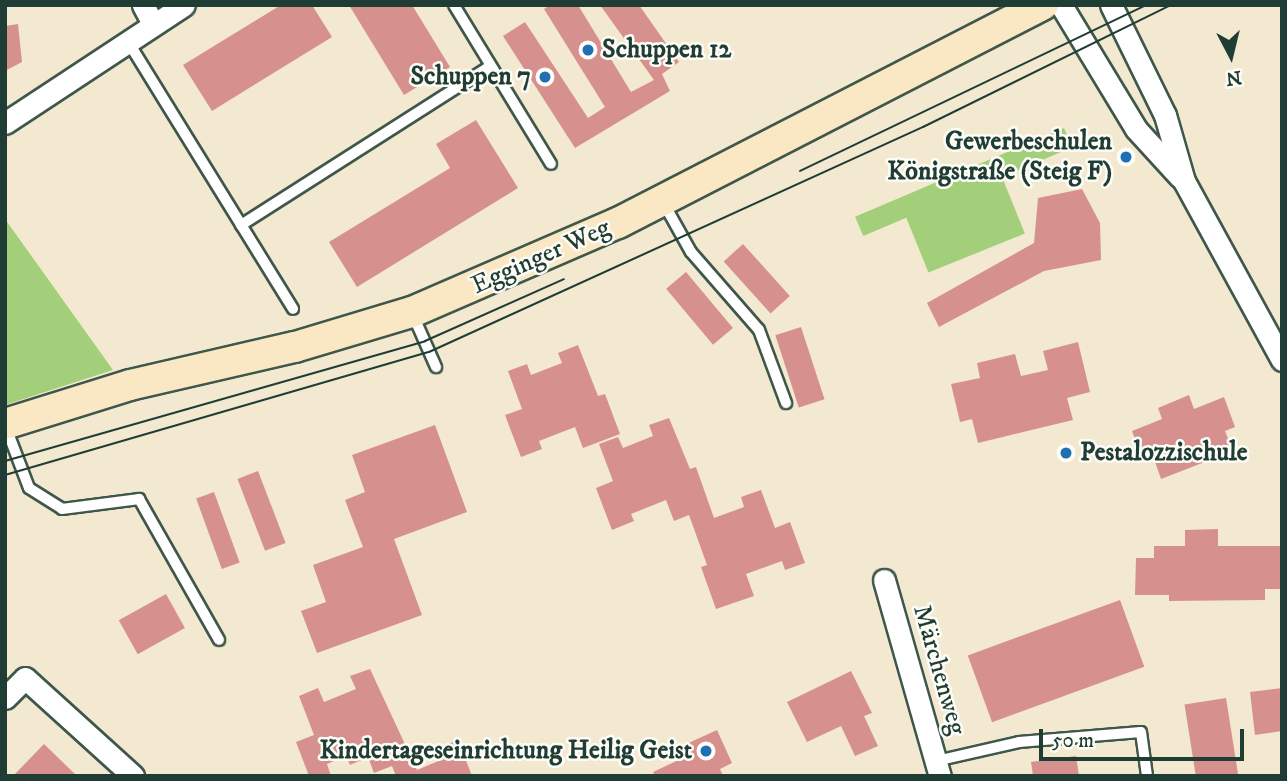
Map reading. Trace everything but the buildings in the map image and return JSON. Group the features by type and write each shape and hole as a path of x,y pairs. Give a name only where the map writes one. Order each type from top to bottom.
{"street":[{"path":"5,123 127,40 148,15 184,5"},
{"name":"Egginger Weg","path":"5,425 130,385 295,347 412,312 662,201 1043,5"},
{"path":"1060,5 1136,129 1184,181"},
{"path":"1111,5 1165,116 1184,181 1282,360"},
{"name":"Märchenweg","path":"884,580 938,769"},
{"path":"5,698 25,678 133,776"}],"lane":[{"path":"454,5 551,164"},
{"path":"127,40 293,309"},
{"path":"241,225 491,66"},
{"path":"662,201 691,252 759,330 786,403"},
{"path":"412,312 436,367"},
{"path":"5,425 29,488 62,509 139,499 219,640"},
{"path":"938,769 1018,743 1141,732 1146,776"}],"green space":[{"path":"1064,128 1072,147 863,236 855,217"},
{"path":"1002,177 1025,234 928,273 906,216"},
{"path":"5,219 113,370 5,405"}],"tram line":[{"path":"800,171 1147,5"},
{"path":"5,475 429,352 923,127 1171,5"},
{"path":"5,461 425,341 564,279"}],"place":[{"name":"Schuppen 12","path":"588,50"},
{"name":"Schuppen 7","path":"545,77"},
{"name":"Gewerbeschulen Königstraße (Steig F)","path":"1126,157"},
{"name":"Pestalozzischule","path":"1066,453"},
{"name":"Kindertageseinrichtung Heilig Geist","path":"706,751"}]}
